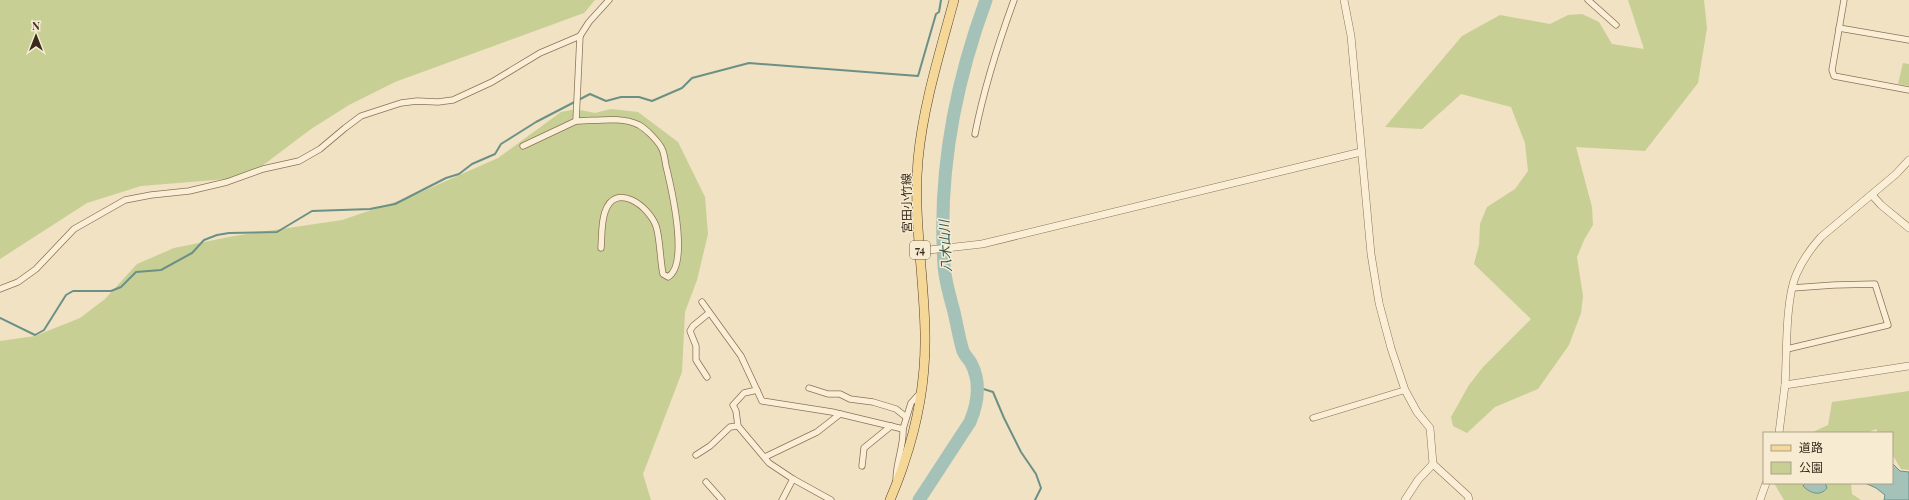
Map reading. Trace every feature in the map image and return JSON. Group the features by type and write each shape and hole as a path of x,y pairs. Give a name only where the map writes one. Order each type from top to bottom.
{"main road":[{"name":"宮田小竹線","path":"890,500 915,426 921,392 925,332 917,205 918,160 926,111 954,0"}],"street":[{"path":"576,121 580,36 589,22 609,0"},
{"path":"975,134 982,99 995,53 1014,0"},
{"path":"1344,0 1351,36 1371,254 1379,303 1391,348 1405,390 1417,412 1430,428 1433,464 1468,496 1469,500"},
{"path":"1588,0 1616,25"},
{"path":"1844,0 1832,70 1834,76 1909,90"},
{"path":"1839,28 1909,40"},
{"path":"0,289 18,282 36,269 74,229 125,200 197,189 299,161 320,149 361,116 401,103 452,100 492,82 540,53 580,36"},
{"path":"523,146 576,121 624,120 641,126 662,147 673,192 677,223 678,253 673,274 668,277 663,274 656,226 649,213 634,200 626,197 616,198 608,205 605,212 601,248"},
{"path":"920,251 982,244 1361,152"},
{"path":"1779,432 1785,385 1792,288 1796,276 1813,246 1821,237 1896,174 1909,160"},
{"path":"1872,195 1881,205 1909,228"},
{"path":"1787,349 1888,325 1875,284 1792,288"},
{"path":"702,302 741,356 762,401 840,414 903,429"},
{"path":"707,377 696,360 696,346 690,331 693,326 709,313"},
{"path":"1785,385 1909,366"},
{"path":"809,388 828,394 840,394 850,399 873,402 896,409 906,417"},
{"path":"757,390 744,393 733,405 736,411 738,426 769,463 793,479 831,500"},
{"path":"1313,418 1405,390"},
{"path":"896,484 896,471 906,417 915,396 921,392"},
{"path":"765,458 817,432 840,414"},
{"path":"696,455 710,446 730,427 738,426"},
{"path":"862,466 864,448 891,426"},
{"path":"1405,500 1418,480 1433,464"},
{"path":"782,500 793,479"},
{"path":"706,482 722,500"},
{"path":"1760,500 1766,484"}],"green space":[{"path":"0,0 595,0 584,13 395,82 349,105 311,129 258,169 227,179 141,186 87,203 0,259"},
{"path":"1628,0 1704,0 1707,28 1698,83 1645,151 1576,147 1592,207 1593,225 1584,240 1577,257 1583,296 1581,313 1569,345 1538,389 1495,407 1467,433 1453,426 1451,417 1469,385 1483,367 1531,319 1474,264 1479,245 1480,224 1487,207 1515,189 1528,171 1525,143 1511,107 1461,94 1422,129 1385,127 1462,36 1500,15 1550,24 1568,15 1582,14 1599,22 1612,44 1644,49"},
{"path":"1903,63 1909,64 1909,86 1898,84"},
{"path":"576,109 595,113 611,109 638,112 678,142 705,197 708,234 697,280 685,312 682,372 643,474 651,500 0,500 0,341 35,336 80,318 105,299 137,264 174,248 234,236 342,220 410,197 498,158 561,112"},
{"path":"1909,391 1909,470 1901,469 1893,456 1893,432 1878,432 1876,429 1869,432 1813,432 1828,425 1832,402"},
{"path":"1775,484 1851,484 1852,494 1861,500 1784,500"}],"water":[{"path":"1893,464 1900,471 1909,472 1909,500 1884,500 1885,495 1876,488 1867,484 1893,484"},
{"path":"1804,484 1825,484 1827,488 1824,491 1815,493 1809,491 1803,486"}],"waterway":[{"path":"0,318 35,335 44,330 66,295 73,291 111,291 121,287 136,272 161,270 192,253 204,240 217,235 229,233 277,232 312,211 370,209 395,204 446,178 459,174 472,164 495,154 501,144 536,122 590,94 606,101 621,97 639,97 652,101 682,88 692,78 749,63 918,76 936,14 939,12 941,0"},
{"name":"八木山川","path":"919,500 970,422 976,400 976,378 971,363 963,351 947,283 944,265 943,231 946,164 951,130 966,64 986,0"},
{"path":"977,387 993,392 1021,452 1036,474 1041,488 1035,500"}]}
